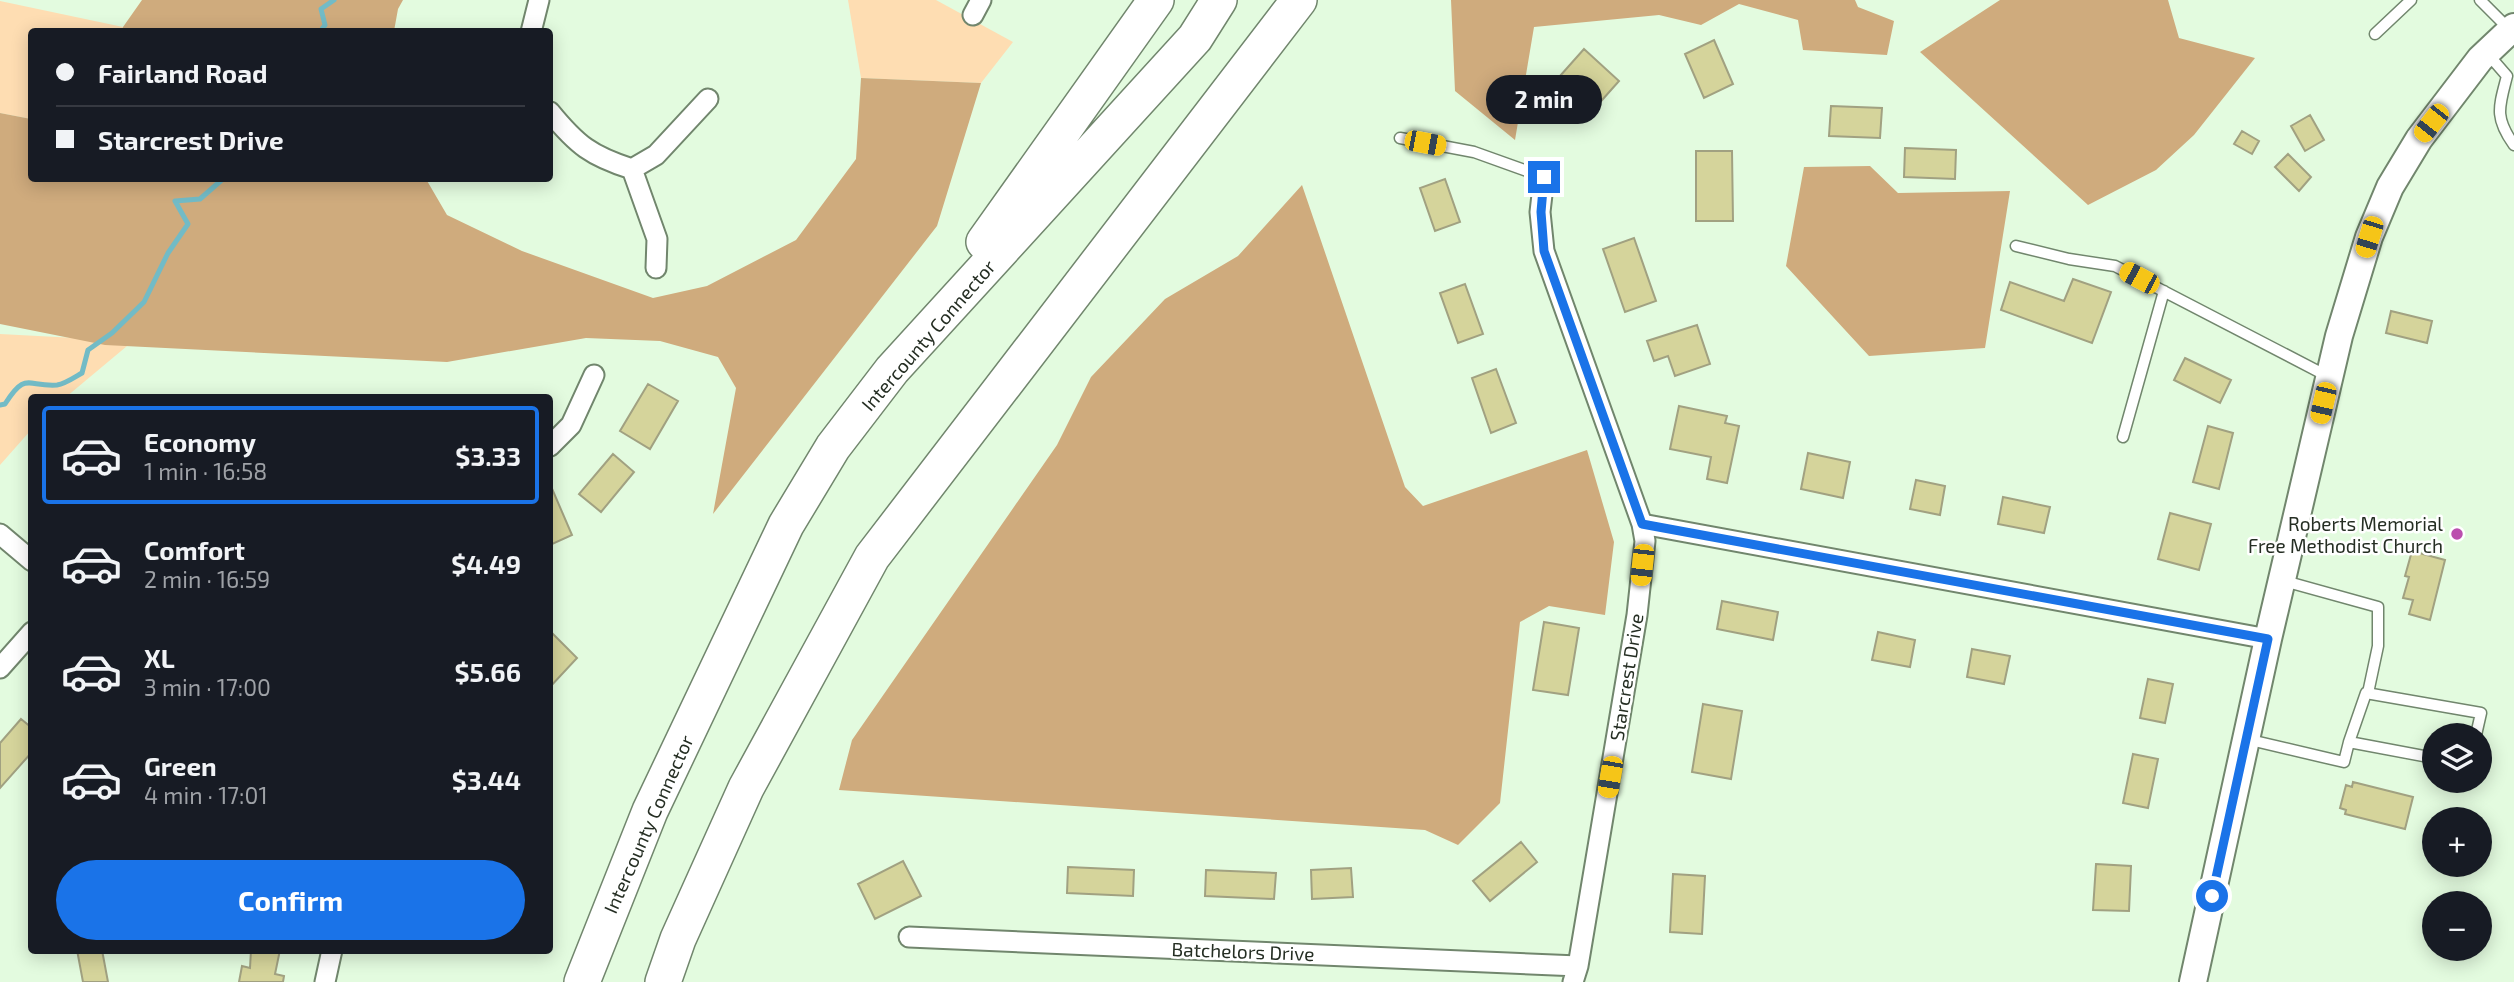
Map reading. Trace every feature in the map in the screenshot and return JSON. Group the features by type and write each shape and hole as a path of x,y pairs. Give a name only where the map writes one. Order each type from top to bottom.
{"highway":[{"path":"892,370 1156,0"},
{"name":"Intercounty Connector","path":"582,982 650,811 786,525 834,447 892,370 1195,38 1219,0"},
{"path":"663,982 678,939 746,788 872,557 1301,0"}],"main road":[{"path":"2193,982 2329,377 2369,237 2390,187 2419,138 2487,52 2512,29"}],"street":[{"path":"532,28 539,0"},
{"path":"553,116 573,140 606,160 632,169 656,155 708,99"},
{"path":"632,169 657,239 656,268"},
{"name":"Starcrest Drive","path":"1544,177 1541,212 1544,251 1642,524 1645,541 1637,615 1575,974"},
{"path":"553,443 571,425 594,375"},
{"path":"1642,524 2268,639"},
{"path":"0,534 28,558"},
{"path":"0,668 28,636"},
{"name":"Batchelors Drive","path":"909,937 1575,974"},
{"path":"325,982 331,954"}],"lane":[{"path":"2375,34 2411,0"},
{"path":"2480,0 2512,29"},
{"path":"2487,52 2507,76 2498,110 2505,132 2514,145"},
{"path":"1400,138 1474,152 1544,177"},
{"path":"2016,246 2069,259 2115,266 2329,377"},
{"path":"2123,437 2164,291"},
{"path":"2246,739 2344,762 2368,694 2378,646 2378,607 2282,580"},
{"path":"2368,694 2481,713 2479,723"},
{"path":"2350,743 2422,756"}],"shaded area":[{"path":"142,0 403,0 398,9 395,28 123,27"},
{"path":"848,0 936,0 1013,42 981,83 861,78"},
{"path":"1451,0 1855,0 1858,7 1894,21 1887,55 1803,50 1798,20 1739,4 1701,25 1659,15 1534,27 1515,140 1455,91"},
{"path":"2000,0 2168,0 2179,38 2255,58 2194,135 2156,170 2088,205 1920,52"},
{"path":"0,1 123,27 28,28 28,118 0,113"},
{"path":"861,78 981,83 937,226 713,514 736,388 718,357 660,341 586,338 447,362 105,345 0,324 0,113 28,118 28,182 428,182 447,215 522,251 653,298 707,286 796,240 856,159"},
{"path":"1870,166 1898,193 2010,191 1985,348 1869,356 1786,266 1804,167"},
{"path":"1302,185 1405,487 1423,506 1587,450 1614,542 1605,615 1549,606 1520,622 1500,803 1458,845 1425,830 839,790 852,740 1057,445 1091,377 1165,299 1238,256"},
{"path":"0,334 133,341 70,394 28,394 28,433 0,465"}],"building":[{"path":"1714,40 1733,84 1704,98 1685,54"},
{"path":"1584,49 1619,81 1595,108 1560,76"},
{"path":"1831,106 1882,108 1880,138 1829,136"},
{"path":"2310,115 2324,140 2305,151 2291,126"},
{"path":"2242,131 2259,141 2252,154 2234,144"},
{"path":"1905,148 1956,150 1955,179 1904,177"},
{"path":"1696,151 1732,151 1733,221 1696,221"},
{"path":"2288,154 2311,177 2299,191 2275,167"},
{"path":"1445,179 1460,222 1435,231 1420,188"},
{"path":"1634,238 1656,301 1625,312 1603,249"},
{"path":"2073,279 2111,292 2092,343 2001,310 2010,282 2064,301"},
{"path":"1465,284 1483,334 1458,343 1440,293"},
{"path":"2391,311 2432,321 2427,343 2386,333"},
{"path":"1697,325 1710,364 1675,376 1668,356 1654,361 1647,341"},
{"path":"2185,358 2231,380 2220,403 2174,380"},
{"path":"1496,369 1516,423 1491,433 1472,378"},
{"path":"648,384 678,401 650,449 620,431"},
{"path":"1679,406 1727,416 1725,423 1739,426 1727,483 1707,479 1711,457 1670,449"},
{"path":"2208,426 2233,433 2219,489 2193,482"},
{"path":"1808,453 1850,462 1843,498 1801,489"},
{"path":"613,454 634,472 601,512 579,494"},
{"path":"1916,480 1945,486 1940,515 1910,509"},
{"path":"553,491 572,535 553,544"},
{"path":"2003,497 2050,507 2044,533 1998,524"},
{"path":"2170,513 2211,524 2199,570 2158,559"},
{"path":"2412,551 2445,560 2430,620 2409,614 2413,600 2403,598 2409,577 2405,576"},
{"path":"1722,601 1778,612 1773,640 1717,629"},
{"path":"1544,622 1579,628 1568,695 1533,690"},
{"path":"1878,632 1915,640 1910,667 1872,660"},
{"path":"553,634 577,658 553,684"},
{"path":"1972,649 2010,656 2004,684 1967,677"},
{"path":"2148,679 2173,684 2165,723 2140,718"},
{"path":"1703,704 1742,711 1731,779 1692,772"},
{"path":"21,719 28,725 28,756 0,788 0,743"},
{"path":"2133,754 2158,759 2148,808 2123,803"},
{"path":"2353,782 2413,797 2405,829 2345,814 2346,810 2340,808 2346,785 2352,787"},
{"path":"1521,842 1537,862 1490,901 1473,881"},
{"path":"903,861 921,896 875,919 858,884"},
{"path":"2096,864 2131,866 2129,911 2093,910"},
{"path":"1068,867 1134,870 1133,896 1067,893"},
{"path":"1351,868 1353,897 1312,899 1311,870"},
{"path":"1206,870 1276,873 1274,899 1205,896"},
{"path":"1673,874 1705,876 1702,934 1670,932"},
{"path":"78,954 103,954 108,982 83,982"},
{"path":"251,954 279,954 275,974 284,976 283,982 239,982 242,966 250,968"}],"waterway":[{"path":"323,28 325,25 321,9 334,0"},
{"path":"0,405 5,404 23,384 57,385 82,373 88,350 112,333 144,302 168,253 188,224 175,201 200,199 219,182"}],"place":[{"name":"Roberts Memorial Free Methodist Church","path":"2457,534"}],"route":[{"path":"1544,177 1541,212 1544,251 1642,524 2268,639 2212,896"}]}
